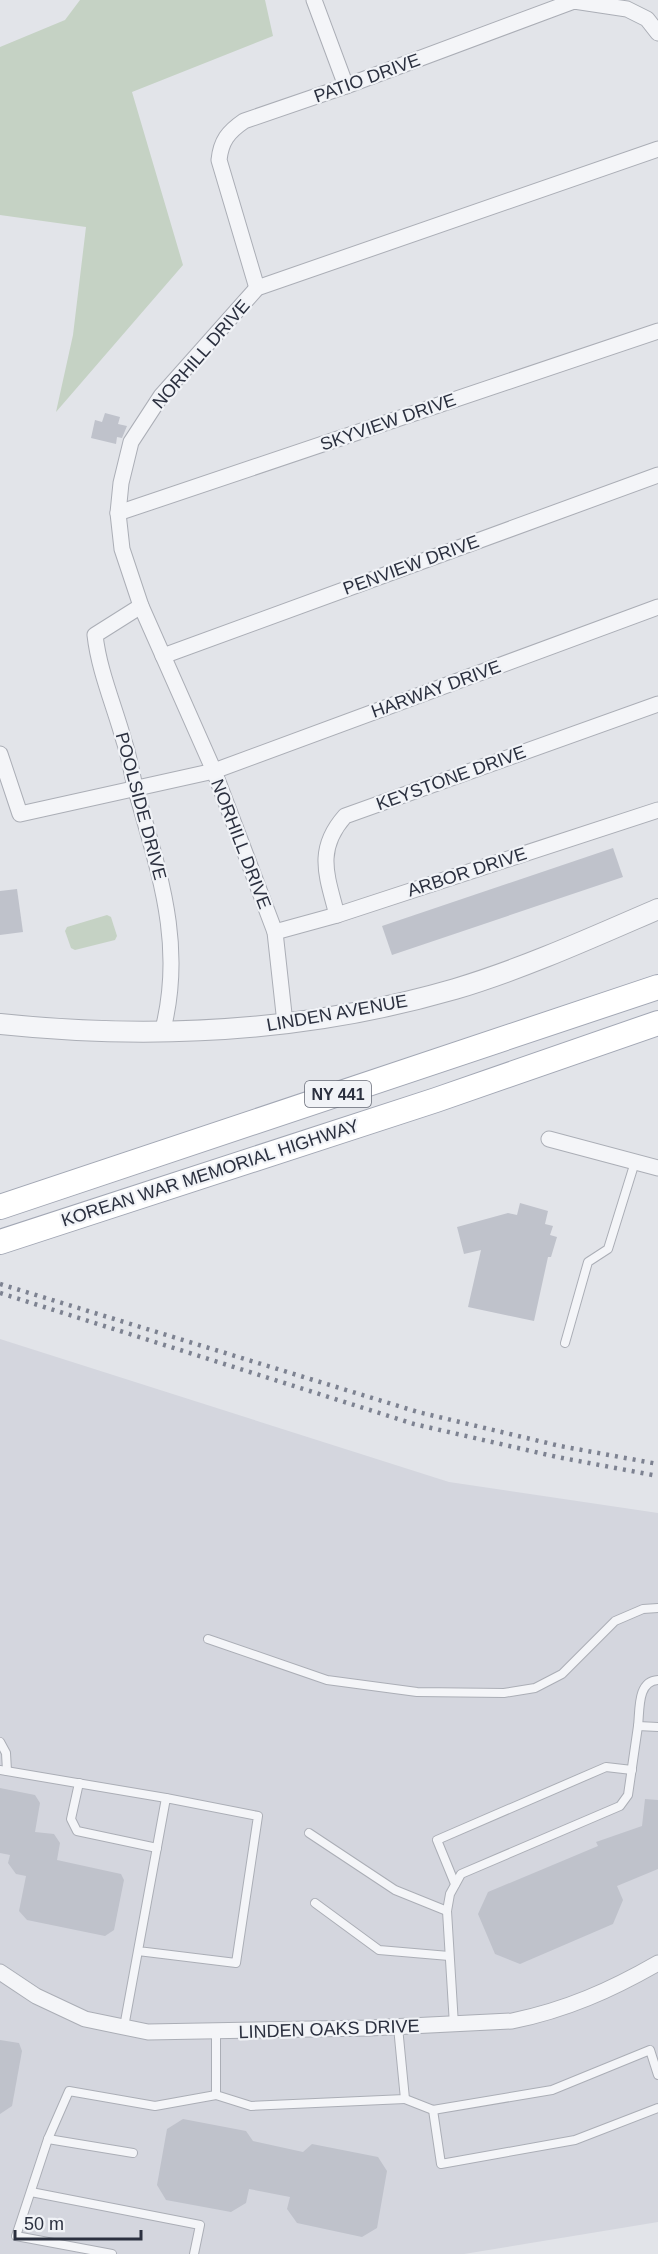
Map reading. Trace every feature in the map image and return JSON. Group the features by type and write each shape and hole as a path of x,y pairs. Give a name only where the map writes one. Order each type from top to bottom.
{"main road":[{"name":"KOREAN WAR MEMORIAL HIGHWAY","path":"9,1204 658,987"},
{"name":"KOREAN WAR MEMORIAL HIGHWAY","path":"0,1242 424,1103 658,1023"}],"street":[{"path":"314,0 346,86"},
{"name":"PATIO DRIVE","path":"257,288 219,160 221,145 230,131 244,121 346,86 574,1 627,9 646,19 658,33"},
{"name":"NORHILL DRIVE","path":"285,1023 275,932 214,771 141,606 122,549 118,513 121,483 131,442 161,396 257,288 658,149"},
{"name":"SKYVIEW DRIVE","path":"118,513 658,331"},
{"name":"PENVIEW DRIVE","path":"163,656 658,475"},
{"name":"POOLSIDE DRIVE","path":"141,606 95,635 98,658 125,742 167,903 173,945 169,1008 162,1033"},
{"name":"HARWAY DRIVE","path":"0,754 20,814 136,791 214,771 658,607"},
{"name":"KEYSTONE DRIVE","path":"337,915 324,864 332,830 345,816 658,704"},
{"name":"ARBOR DRIVE","path":"275,932 337,915 658,810"},
{"name":"LINDEN AVENUE","path":"0,1024 72,1030 162,1033 285,1023 362,1011 455,989 571,947 658,909"},
{"path":"549,1139 658,1168"},
{"name":"LINDEN OAKS DRIVE","path":"0,1972 36,1996 85,2019 148,2032 216,2032 454,2025 512,2021 554,2013 615,1988 658,1963"}],"lane":[{"path":"565,1343 588,1262 608,1249 634,1162"},
{"path":"208,1639 327,1680 417,1692 504,1693 535,1688 562,1674 615,1621 644,1609 658,1608"},
{"path":"454,2025 447,1911 450,1894 455,1884 461,1874 483,1862 620,1806 628,1795 644,1688 651,1681 658,1680"},
{"path":"638,1726 658,1727"},
{"path":"0,1742 6,1753 4,1770 258,1816 236,1963 138,1951"},
{"path":"455,1884 437,1840 606,1767 632,1770"},
{"path":"79,1783 71,1819 77,1832 157,1848"},
{"path":"124,2027 166,1798"},
{"path":"309,1833 395,1890 447,1911"},
{"path":"315,1903 379,1950 448,1956"},
{"path":"398,2027 405,2099"},
{"path":"216,2032 216,2095"},
{"path":"112,2254 16,2236 48,2139 69,2091 155,2106 216,2095 251,2106 405,2099 434,2110 552,2090 650,2050 658,2075"},
{"path":"434,2110 441,2164 575,2140 658,2108"},
{"path":"48,2139 133,2154"},
{"path":"31,2192 200,2224 194,2254"}],"shaded area":[{"path":"0,1339 449,1482 658,1513 658,2222 464,2254 0,2254"}],"green space":[{"path":"80,0 265,0 273,36 132,92 183,265 56,412 73,335 86,227 0,215 0,47 65,20"},
{"path":"107,915 111,917 117,936 115,940 75,950 71,948 65,931 67,927"}],"building":[{"path":"105,413 120,417 118,424 127,426 122,438 117,437 116,444 91,438 95,420 102,422"},
{"path":"613,848 623,877 392,955 382,926"},
{"path":"17,889 23,932 0,935 0,891"},
{"path":"520,1203 548,1211 545,1224 553,1226 550,1235 557,1237 551,1257 548,1257 534,1321 468,1307 481,1250 464,1254 457,1227 508,1213 517,1215"},
{"path":"0,1788 35,1795 40,1803 35,1832 54,1834 60,1843 57,1860 121,1874 124,1880 114,1930 105,1936 27,1920 19,1911 26,1876 16,1874 8,1863 10,1855 0,1853"},
{"path":"645,1799 658,1800 658,1869 617,1886 623,1900 613,1924 520,1964 495,1954 478,1914 488,1892 598,1846 596,1842 642,1826"},
{"path":"0,2040 19,2043 22,2051 12,2106 0,2114"},
{"path":"183,2119 246,2131 253,2141 303,2152 312,2144 378,2157 387,2171 377,2228 362,2237 297,2223 287,2209 290,2197 249,2189 246,2203 231,2212 166,2200 157,2185 167,2129"}],"railway":[{"path":"0,1284 418,1412 560,1446 658,1464"},
{"path":"0,1293 414,1424 557,1457 658,1476"}]}
